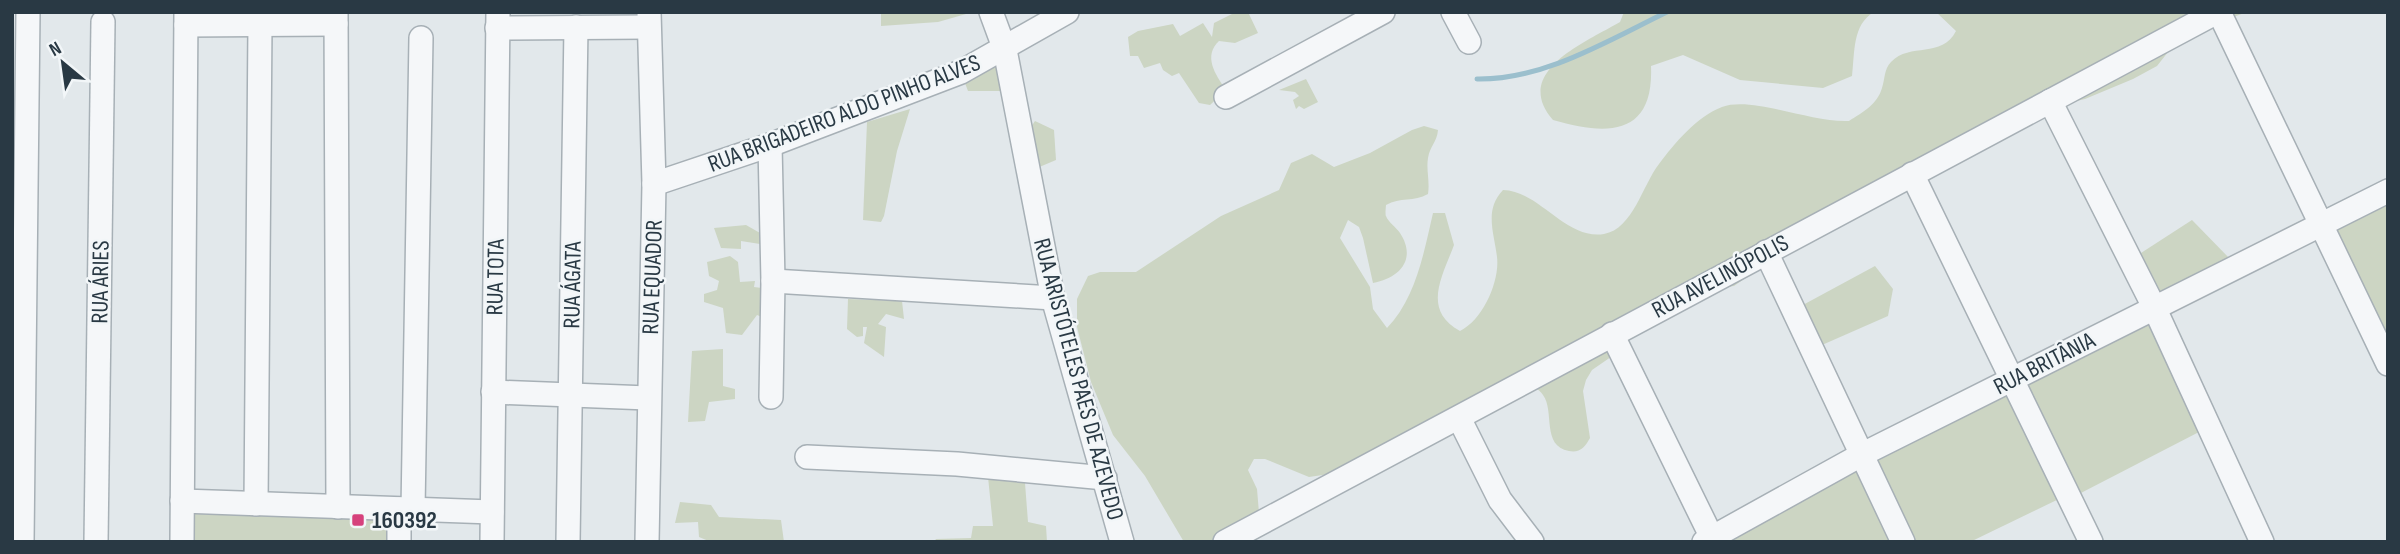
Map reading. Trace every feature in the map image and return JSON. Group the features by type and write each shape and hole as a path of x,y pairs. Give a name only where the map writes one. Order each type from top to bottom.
{"street":[{"name":"RUA ARISTÓTELES PAES DE AZEVEDO","path":"991,12 1005,50 1053,298 1122,542"},
{"name":"RUA BRIGADEIRO ALDO PINHO ALVES","path":"654,184 770,145 961,72 1005,50 1067,12"},
{"path":"1226,97 1383,12"},
{"path":"1452,12 1469,42"},
{"path":"2218,12 2388,364"},
{"name":"RUA AVELINÓPOLIS","path":"1225,542 2218,12"},
{"path":"182,542 186,19 260,24 336,18 338,507"},
{"path":"22,542 23,19"},
{"path":"497,20 576,27 648,19"},
{"name":"RUA EQUADOR","path":"647,542 654,184 648,19"},
{"name":"RUA TOTA","path":"492,542 497,20"},
{"name":"RUA ÁRIES","path":"96,542 103,22"},
{"path":"256,503 260,24"},
{"name":"RUA ÁGATA","path":"568,542 576,27"},
{"path":"399,542 406,509 421,38"},
{"path":"2050,101 2154,307 2262,542"},
{"path":"770,145 773,281 771,397"},
{"path":"1912,174 2091,542"},
{"name":"RUA BRITÂNIA","path":"1710,540 1861,455 2388,191"},
{"path":"1766,252 1903,542"},
{"path":"773,281 1053,298"},
{"path":"1612,334 1710,540"},
{"path":"493,392 648,398"},
{"path":"1459,418 1500,500 1532,542"},
{"path":"807,457 957,464 1105,478"},
{"path":"182,501 492,512"}],"green space":[{"path":"881,12 973,12 938,22 881,26"},
{"path":"1236,12 1248,12 1258,33 1235,43 1219,41 1214,47 1212,65 1226,90 1210,105 1199,103 1179,73 1172,76 1163,70 1160,63 1144,68 1138,56 1130,56 1128,37 1138,31 1173,24 1180,36 1203,23 1212,37 1214,23"},
{"path":"1624,12 1874,12 1867,17 1858,32 1852,76 1823,88 1740,80 1683,55 1651,66 1650,89 1645,106 1636,118 1624,125 1592,128 1553,120 1542,103 1541,87 1547,73 1573,49 1620,22"},
{"path":"1936,12 2247,12 2206,27 2172,47 2157,66 2133,79 2085,99 2038,110 1830,219 1734,286 1700,290 1644,321 1621,350 1592,370 1586,380 1583,391 1590,438 1579,450 1560,448 1555,442 1546,402 1541,393 1526,381 1343,472 1309,477 1265,459 1254,459 1248,470 1257,489 1259,513 1236,542 1184,542 1145,476 1113,435 1091,382 1077,327 1077,299 1088,276 1100,272 1136,272 1221,216 1279,190 1291,163 1312,154 1334,167 1370,153 1412,130 1424,126 1438,130 1428,158 1428,194 1386,205 1386,216 1400,233 1407,251 1403,266 1398,272 1373,283 1359,227 1348,220 1340,238 1370,287 1373,309 1387,328 1412,289 1433,213 1445,213 1454,245 1441,280 1438,302 1448,323 1460,331 1483,309 1493,288 1497,257 1492,213 1503,190 1529,198 1577,230 1604,234 1614,230 1630,215 1665,156 1687,131 1704,117 1722,107 1750,105 1834,121 1849,121 1877,99 1891,62 1907,53 1934,48 1950,40 1956,31"},
{"path":"999,65 1003,91 968,91 965,83"},
{"path":"1306,79 1318,102 1304,109 1299,106 1296,109 1293,100 1299,96 1295,92 1279,90"},
{"path":"910,109 897,151 884,216 881,222 863,220 867,122"},
{"path":"1035,121 1054,130 1056,160 1037,168 1029,130"},
{"path":"2388,202 2388,337 2385,338 2332,230"},
{"path":"2192,220 2231,260 2155,297 2141,253"},
{"path":"746,225 760,233 760,244 741,241 741,249 721,248 714,228"},
{"path":"730,256 738,262 740,282 755,281 754,287 762,288 762,317 757,315 742,335 726,333 723,308 704,302 704,294 717,290 719,281 709,276 707,262"},
{"path":"1875,266 1893,289 1888,316 1822,345 1801,306"},
{"path":"848,299 902,301 904,319 886,314 878,324 886,327 884,357 864,343 867,327 863,327 863,336 857,337 847,329"},
{"path":"2149,321 2199,432 2077,495 2026,382"},
{"path":"723,349 723,386 735,389 735,399 709,402 705,421 688,422 692,351"},
{"path":"2009,390 2063,497 1970,542 1909,542 1870,460"},
{"path":"1860,466 1896,542 1723,542"},
{"path":"988,477 1025,483 1028,522 1046,526 1047,542 934,542 936,539 971,538 973,526 993,526"},
{"path":"680,502 711,505 719,517 781,520 784,542 711,542 699,537 698,522 675,523"},
{"path":"190,514 387,517 387,542 190,542"}],"waterway":[{"path":"1477,79 1502,78 1551,66 1667,12"}],"place":[{"name":"160392","path":"358,520"}]}
